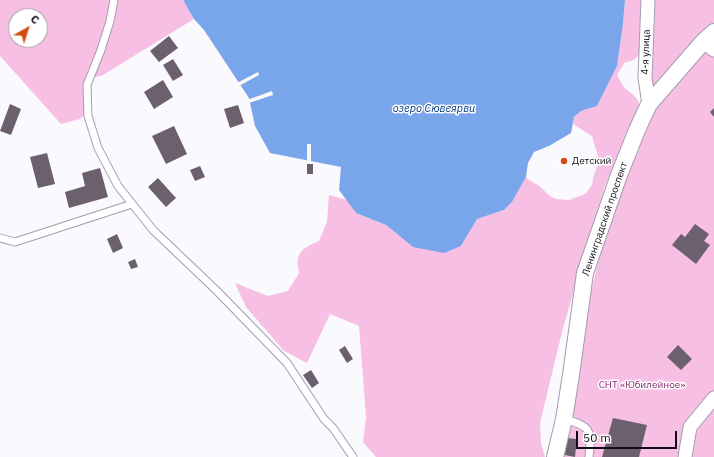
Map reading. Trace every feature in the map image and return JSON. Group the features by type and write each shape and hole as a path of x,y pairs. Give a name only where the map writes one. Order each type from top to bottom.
{"street":[{"name":"4-я улица","path":"648,0 645,78 649,104"},
{"name":"Ленинградский проспект","path":"555,457 564,419 585,273 622,167 649,104 710,41"},
{"path":"685,457 690,427 714,398"}],"lane":[{"path":"114,0 110,21 101,50 87,85 88,116 98,148 118,186 153,230 217,291 287,363 324,419 333,428 352,457"},
{"path":"0,238 15,242 132,204"},
{"path":"564,419 579,422 586,426 590,435 589,457"}],"green space":[{"path":"0,0 183,0 194,19 103,75 95,77 89,86 91,109 80,119 61,124 0,56"},
{"name":"СНТ «Юбилейное»","path":"625,0 714,0 714,457 555,457 571,375 619,175 649,104 645,45 635,59 625,62 617,75 624,87 638,100 639,108 604,188 595,227 579,272 562,332 540,423 541,443 545,457 376,457 363,442 366,417 359,326 330,314 307,363 284,351 246,307 235,283 268,296 288,291 299,273 298,260 301,252 308,246 319,241 327,222 329,195 347,200 356,213 386,225 413,247 461,246 477,219 504,210 512,202 526,177 556,199 569,200 585,194 592,185 599,160 592,136 573,124 574,117 581,111 597,106 617,66"}],"water":[{"name":"озеро Сювеярви","path":"183,0 625,0 617,66 597,106 581,111 574,117 571,133 549,146 534,152 528,163 526,177 512,202 504,210 477,219 461,246 444,253 413,247 386,225 356,213 339,190 341,167 270,153 255,126 249,98 204,30 194,19"}],"pier":[{"path":"258,72 259,75 239,86 237,83"},
{"path":"272,91 273,95 249,103 247,100"},
{"path":"307,144 311,144 311,163 307,162"}],"building":[{"path":"169,36 178,48 159,62 150,51"},
{"path":"173,59 183,75 173,81 163,65"},
{"path":"163,80 173,97 154,109 144,92"},
{"path":"10,104 21,109 11,135 0,131"},
{"path":"238,105 244,123 230,128 224,109"},
{"path":"714,108 714,117 710,112"},
{"path":"174,126 187,154 166,164 152,136"},
{"path":"47,153 55,184 38,188 30,157"},
{"path":"307,164 313,164 313,174 307,174"},
{"path":"200,166 205,177 195,181 190,170"},
{"path":"100,168 108,197 69,208 65,192 85,186 82,173"},
{"path":"158,178 176,198 166,207 148,187"},
{"path":"695,224 709,234 704,241 710,245 696,264 672,245 681,234 685,237"},
{"path":"117,234 123,248 113,253 107,239"},
{"path":"135,259 138,267 131,269 128,262"},
{"path":"678,345 692,359 681,370 667,357"},
{"path":"345,346 353,359 347,363 339,350"},
{"path":"311,370 319,383 312,388 303,375"},
{"path":"613,418 647,425 639,457 602,457"},
{"path":"567,438 577,439 575,457 565,455"}],"place":[{"name":"Детский","path":"564,161"}]}
